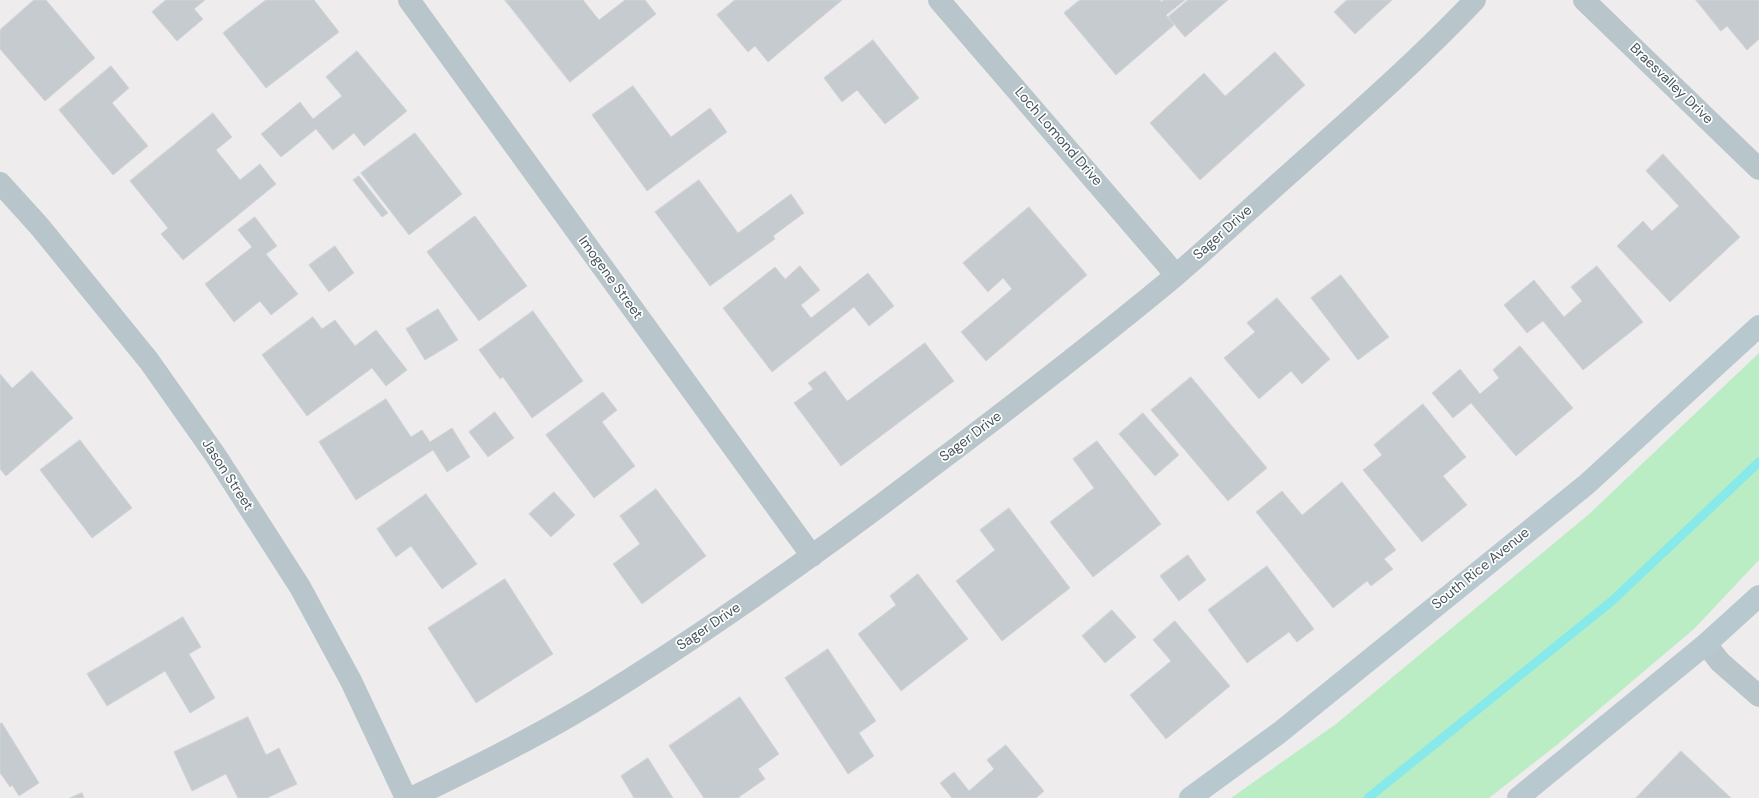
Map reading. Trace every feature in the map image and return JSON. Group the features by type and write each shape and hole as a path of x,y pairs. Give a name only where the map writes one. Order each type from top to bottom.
{"main road":[{"name":"South Rice Avenue","path":"1190,798 1279,733 1587,484 1759,326"},
{"path":"1518,798 1706,644 1759,596"}],"street":[{"name":"Imogene Street","path":"409,0 812,556"},
{"name":"Loch Lomond Drive","path":"939,0 1176,275"},
{"name":"Sager Drive","path":"412,798 486,761 587,706 687,644 812,556 1036,388 1176,275 1445,32 1475,0"},
{"name":"Braesvalley Drive","path":"1584,0 1759,169"},
{"name":"Jason Street","path":"0,184 40,227 149,361 216,456 300,587 351,681 406,798"},
{"path":"1706,644 1720,662 1759,696"}],"green space":[{"path":"1759,353 1759,560 1694,629 1558,744 1489,798 1231,798 1336,724 1588,515"}],"building":[{"path":"34,0 46,0 95,58 45,101 0,49 0,30"},
{"path":"166,0 205,0 194,9 203,19 177,41 152,12"},
{"path":"266,0 314,0 339,32 266,88 223,33"},
{"path":"505,0 583,0 599,20 625,0 645,0 656,14 570,82"},
{"path":"735,0 842,0 768,62 755,46 748,52 717,15"},
{"path":"1080,0 1160,0 1161,2 1164,0 1185,0 1166,15 1174,25 1116,75 1064,13"},
{"path":"1188,0 1228,0 1185,37 1168,17"},
{"path":"1347,0 1392,0 1355,34 1334,12"},
{"path":"1696,0 1759,0 1759,39 1747,50 1727,26 1721,31"},
{"path":"873,40 919,98 885,124 857,90 842,102 824,78"},
{"path":"357,51 407,111 364,146 354,133 333,150 316,129 281,157 261,134 300,102 313,119 342,96 326,77"},
{"path":"1275,52 1305,85 1200,180 1150,123 1204,73 1225,96"},
{"path":"111,66 129,88 112,103 148,146 113,175 59,110"},
{"path":"633,86 671,137 710,108 727,132 647,191 592,115"},
{"path":"213,113 232,137 216,150 240,180 260,164 276,184 183,260 161,234 168,228 130,181"},
{"path":"415,133 462,194 409,235 361,173"},
{"path":"1663,154 1740,237 1670,302 1617,246 1643,221 1652,231 1679,206 1646,171"},
{"path":"359,176 388,213 382,217 353,180"},
{"path":"699,180 738,233 791,194 804,213 773,236 775,239 710,286 655,212"},
{"path":"1029,207 1087,275 986,361 961,332 1012,289 1003,278 988,292 963,263"},
{"path":"475,216 527,286 479,321 427,252"},
{"path":"255,217 277,246 266,254 298,294 271,315 260,301 234,322 205,284 252,247 238,230"},
{"path":"335,246 354,273 329,292 309,265"},
{"path":"800,266 820,290 801,305 811,318 868,273 894,306 869,326 854,307 772,372 723,308 775,267 785,279"},
{"path":"1597,266 1643,322 1583,370 1543,321 1527,333 1504,305 1534,280 1564,317 1582,301 1571,287"},
{"path":"1341,275 1389,337 1358,360 1311,298"},
{"path":"1277,298 1330,359 1302,384 1291,371 1259,399 1224,358 1255,332 1247,323"},
{"path":"438,309 458,340 425,360 406,329"},
{"path":"533,311 583,381 532,418 503,377 500,379 479,350"},
{"path":"313,317 322,329 335,320 355,346 376,330 407,370 386,386 372,368 307,416 262,355"},
{"path":"925,343 954,381 841,466 794,403 813,389 808,383 825,371 847,401"},
{"path":"1520,346 1573,408 1516,456 1471,403 1453,418 1432,393 1460,369 1480,394 1499,378 1493,370"},
{"path":"32,371 73,418 6,476 0,469 0,374 12,388"},
{"path":"1191,377 1267,468 1228,501 1151,410"},
{"path":"603,392 617,410 602,422 635,466 594,498 546,435"},
{"path":"386,399 411,437 422,430 430,442 452,428 470,457 447,472 433,450 356,500 319,442"},
{"path":"1423,404 1466,457 1443,476 1467,505 1422,542 1363,470 1382,455 1374,445"},
{"path":"495,412 514,438 488,457 469,432"},
{"path":"1143,413 1179,455 1155,476 1119,434"},
{"path":"80,440 132,508 92,538 40,470"},
{"path":"1097,441 1161,524 1093,577 1050,522 1094,488 1073,459"},
{"path":"1342,482 1396,550 1384,559 1393,569 1371,586 1367,581 1333,608 1256,512 1282,491 1302,515"},
{"path":"656,489 706,556 642,604 613,564 640,544 620,516"},
{"path":"554,492 575,515 551,537 529,514"},
{"path":"426,494 477,564 442,589 411,546 396,557 377,529"},
{"path":"1009,508 1070,588 1002,641 956,581 995,550 980,530"},
{"path":"1188,555 1206,580 1179,601 1160,576"},
{"path":"1267,566 1314,629 1297,642 1289,632 1247,663 1208,610"},
{"path":"918,574 968,639 901,691 858,634 896,605 890,596"},
{"path":"505,579 553,654 476,703 428,628"},
{"path":"1112,610 1136,637 1105,663 1082,636"},
{"path":"183,617 201,647 189,654 215,698 190,713 165,671 107,706 87,674"},
{"path":"1175,621 1230,686 1166,739 1130,695 1171,661 1153,640"},
{"path":"828,649 876,721 859,733 874,756 848,774 785,678"},
{"path":"740,697 779,754 758,769 765,779 739,798 704,798 669,746"},
{"path":"248,717 266,755 279,748 297,784 267,798 238,798 226,774 192,791 174,752"},
{"path":"2,723 39,783 19,796 12,785 10,787 0,774 0,724"},
{"path":"1006,745 1044,791 1036,798 952,798 940,783 954,772 969,791 994,769 987,760"},
{"path":"1681,751 1731,798 1636,798"},
{"path":"648,758 673,798 634,798 621,776"},
{"path":"82,793 84,798 70,798"}],"waterway":[{"path":"1368,798 1612,601 1759,462"}]}
